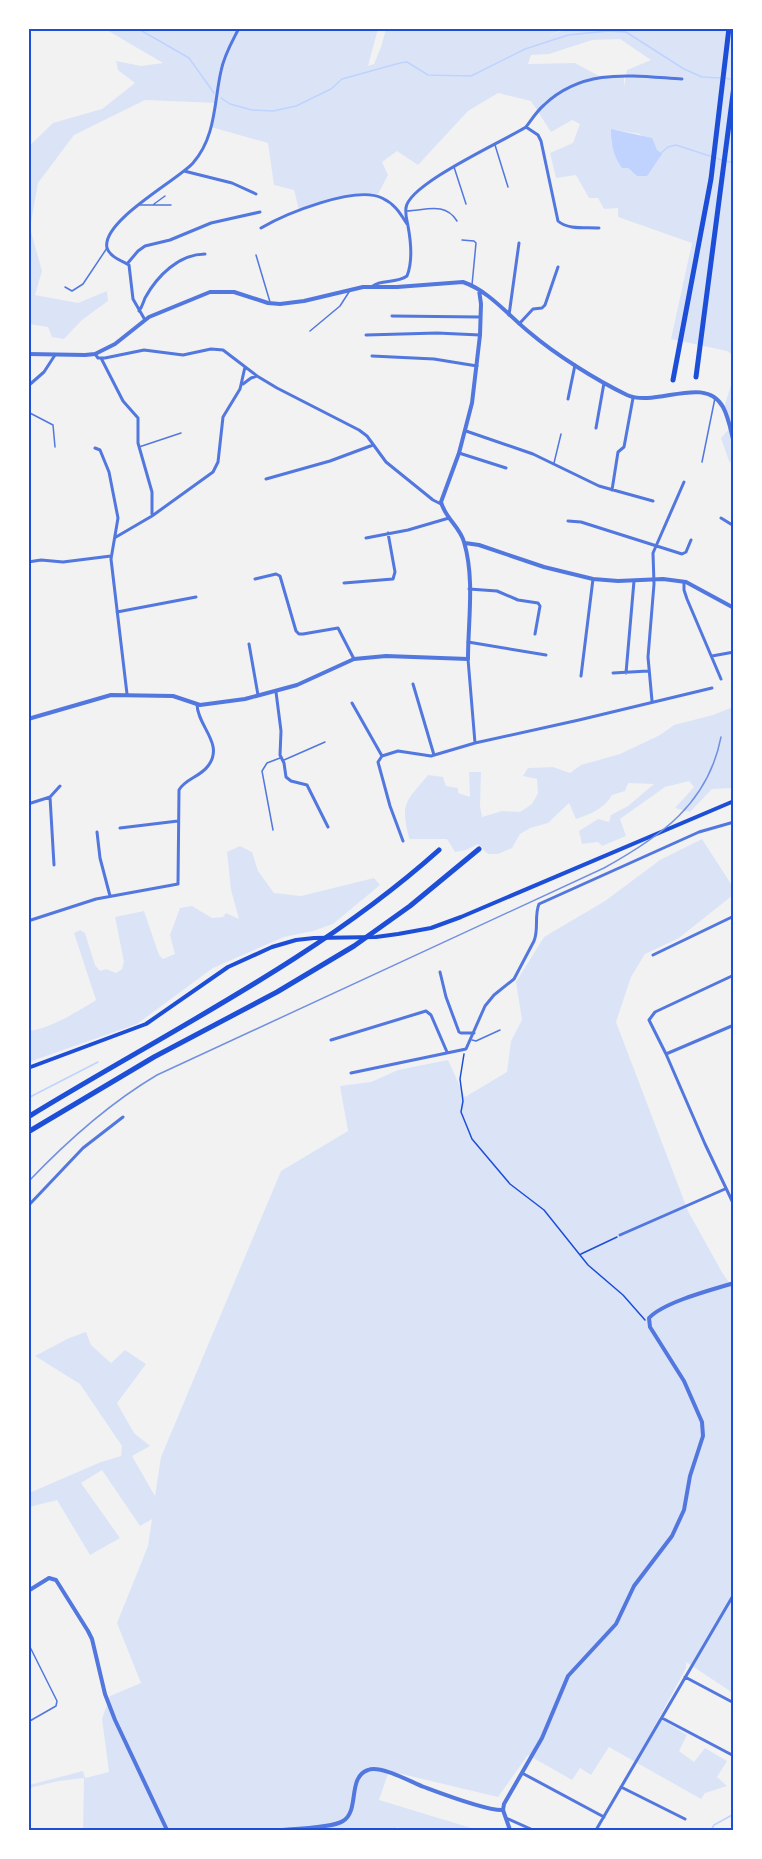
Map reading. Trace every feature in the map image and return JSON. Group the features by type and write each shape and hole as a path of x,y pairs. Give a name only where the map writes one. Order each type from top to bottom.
{"highway":[{"path":"673,380 711,179 729,28"},
{"path":"696,377 734,86"},
{"path":"28,1132 154,1057 277,992 354,946 410,906 479,849"},
{"path":"28,1117 184,1027 282,967 380,899 440,850"}],"main road":[{"path":"28,1068 146,1024 228,967 272,947 296,940 387,936 431,928 734,801"}],"street":[{"path":"145,320 133,299 127,264 115,258 107,248 110,237 115,227 139,205 196,160 208,137 223,62 239,28"},
{"path":"372,286 376,283 396,282 407,276 411,265 406,204 413,195 454,166 526,126 548,100 599,76 682,79"},
{"path":"526,126 538,135 541,141 558,221 568,226 599,228"},
{"path":"184,171 232,183 256,194"},
{"path":"261,228 313,205 364,195 377,196 392,204 401,212 408,226"},
{"path":"127,264 145,246 170,240 211,223 260,212"},
{"path":"509,315 519,243"},
{"path":"139,311 152,288 168,269 192,255 205,254"},
{"path":"519,324 533,309 542,308 545,305 558,267"},
{"path":"28,354 95,354 115,344 145,320 195,297 216,291 240,294 270,303 303,301 350,288 457,282 479,290 540,341 574,364 633,398 654,399 698,392 715,397 726,412 734,443"},
{"path":"441,504 466,431 472,403 480,335 479,290"},
{"path":"481,304 486,299 491,299"},
{"path":"392,316 480,317"},
{"path":"366,335 437,333 480,335"},
{"path":"101,358 144,350 183,355 218,349 227,352 257,376 293,397 351,425 367,436 387,464 441,504 465,543 470,589 468,659 475,743"},
{"path":"95,354 101,358 123,401 138,418 139,447 154,502 152,516"},
{"path":"28,386 42,374 55,355"},
{"path":"372,356 434,359 477,366"},
{"path":"568,399 574,364"},
{"path":"242,385 245,367"},
{"path":"116,537 152,516 213,472 218,462 223,417 242,385 248,379 257,376"},
{"path":"596,428 604,381"},
{"path":"612,490 618,452 624,447 633,398"},
{"path":"466,431 510,445 612,490 654,501"},
{"path":"266,479 330,461 373,445"},
{"path":"95,447 100,450 111,480 119,521 111,556 127,694"},
{"path":"459,453 506,468"},
{"path":"652,701 648,671 652,560 655,547 684,482"},
{"path":"366,538 443,522 449,518"},
{"path":"721,518 734,526"},
{"path":"567,521 581,522 655,547 684,554 691,540"},
{"path":"344,583 393,579 388,533"},
{"path":"465,543 479,545 544,567 593,579 634,581 653,579 684,582 698,587 734,608"},
{"path":"28,562 41,560 63,562 111,556"},
{"path":"255,579 276,574 280,576 299,634 338,628 354,659"},
{"path":"581,676 593,579"},
{"path":"626,673 634,581"},
{"path":"684,582 687,599 721,679"},
{"path":"470,589 497,591 518,600 538,603 540,606 536,634"},
{"path":"117,612 196,597"},
{"path":"468,642 546,655"},
{"path":"249,644 258,696"},
{"path":"711,657 734,652"},
{"path":"28,719 111,695 173,696 197,704 219,703 258,696 303,683 354,659 396,656 468,659"},
{"path":"613,674 648,671"},
{"path":"414,684 434,755"},
{"path":"403,841 390,806 378,762 382,756 398,751 430,756 475,743 712,688"},
{"path":"276,692 282,759 287,779 307,785 327,827"},
{"path":"352,703 382,756"},
{"path":"28,921 110,896 178,884 180,787 203,772 213,756 212,741 198,714 197,704"},
{"path":"28,804 50,797 60,786"},
{"path":"50,797 54,865"},
{"path":"120,828 178,821"},
{"path":"351,1073 466,1049 485,1006 514,979 534,941 539,904 699,832 734,822 734,831"},
{"path":"97,832 100,858 110,896"},
{"path":"653,955 734,916"},
{"path":"440,972 446,997 459,1032 474,1033"},
{"path":"734,975 655,1012 650,1017 651,1024 734,1205"},
{"path":"331,1040 425,1011 431,1015 447,1052"},
{"path":"666,1054 734,1025"},
{"path":"28,1206 82,1148 123,1117"},
{"path":"620,1235 725,1189"},
{"path":"510,1830 503,1810 505,1800 545,1733 568,1676 616,1624 634,1586 672,1536 686,1504 690,1476 703,1436 702,1422 684,1381 650,1327 649,1319 678,1302 734,1283"},
{"path":"28,1591 49,1578 54,1578 75,1610 92,1640 105,1694 115,1720 167,1830"},
{"path":"596,1830 734,1594"},
{"path":"684,1677 734,1703"},
{"path":"663,1718 734,1756"},
{"path":"280,1830 333,1824 345,1820 351,1812 358,1781 365,1771 372,1769 390,1773 458,1798 503,1810"},
{"path":"522,1773 604,1816"},
{"path":"621,1787 685,1819"},
{"path":"506,1818 533,1830"}],"lane":[{"path":"495,144 508,187"},
{"path":"454,166 466,204"},
{"path":"153,204 165,196"},
{"path":"139,205 171,205"},
{"path":"406,211 444,209 457,221"},
{"path":"462,240 476,243 472,286"},
{"path":"65,287 72,291 80,287 107,248"},
{"path":"256,255 270,303"},
{"path":"310,331 345,300 350,288"},
{"path":"702,462 715,397"},
{"path":"28,412 53,425 56,447"},
{"path":"139,447 181,433"},
{"path":"554,464 561,434"},
{"path":"273,830 262,771 267,763 325,742"},
{"path":"471,1040 476,1041 500,1030"},
{"path":"28,1643 57,1701 56,1706 28,1722"}],"path":[{"path":"466,1049 460,1079 463,1101 461,1112 469,1134 510,1184 544,1210 588,1265 623,1295 641,1317 649,1319"},
{"path":"580,1255 620,1235"}],"shaded area":[{"path":"570,28 733,29 733,355 727,351 671,339 692,243 618,217 618,208 604,209 598,198 589,198 576,175 556,178 550,153 573,143 580,124 572,120 551,132 531,101 498,93 468,111 418,165 397,151 382,162 388,175 377,196 347,198 299,210 294,190 274,185 268,143 211,127 216,103 145,100 74,135 38,183 30,228 42,271 35,295 78,303 107,291 108,301 82,320 64,339 52,337 48,327 29,324 28,147 53,123 102,109 135,83 118,70 116,61 141,66 163,63 105,29 136,29 153,36 140,29 378,29 368,66 374,64 386,29 564,29 548,36","holes":["620,39 651,60 627,70 624,87 624,76 599,76 575,63 528,64 531,55 549,54 592,40","616,130 640,134 657,150 637,176 628,168 611,141"]},
{"path":"733,378 733,465 729,461 721,438 730,428 724,408"},
{"path":"733,707 733,788 712,789 690,812 675,808 694,787 689,781 665,787 620,819 626,836 602,846 598,842 582,844 579,831 598,819 609,822 611,815 628,806 654,784 628,783 625,791 612,795 606,804 597,810 576,819 569,803 548,823 530,828 520,834 512,848 498,854 488,854 478,844 455,852 447,839 409,838 405,809 414,791 428,775 443,777 446,786 458,788 458,793 470,797 469,772 481,772 482,817 502,811 520,812 532,804 538,793 537,779 523,776 528,768 553,767 570,773 581,765 620,754 660,735 674,725 713,715"},
{"path":"702,839 733,887 733,895 679,938 645,954 631,977 616,1022 688,1211 733,1288 733,1693 686,1662 686,1668 659,1718 687,1735 679,1751 694,1762 705,1748 727,1761 717,1777 727,1786 705,1793 701,1799 609,1747 591,1775 580,1768 572,1780 528,1755 498,1797 389,1771 379,1800 478,1830 406,1830 397,1827 396,1830 83,1830 84,1778 29,1788 29,1785 83,1771 85,1778 109,1772 102,1719 110,1696 141,1683 117,1623 148,1546 152,1519 140,1526 102,1470 81,1483 120,1538 90,1555 57,1500 29,1507 29,1493 101,1462 121,1456 122,1446 80,1384 35,1356 69,1338 86,1332 91,1345 111,1363 125,1350 146,1364 117,1403 134,1433 150,1446 132,1456 155,1496 161,1457 281,1171 348,1131 340,1086 371,1082 398,1070 448,1060 465,1097 507,1072 511,1041 522,1020 516,982 544,937 605,901 660,860"},
{"path":"240,846 252,852 258,871 274,893 301,896 374,878 380,885 333,924 284,937 213,968 137,1024 29,1062 29,1031 55,1023 96,1000 74,933 80,930 85,933 95,965 100,971 106,969 116,973 122,969 124,962 115,917 144,911 159,955 163,959 175,954 170,935 180,908 192,906 212,918 223,917 226,913 239,919 231,890 227,852"}],"water":[{"path":"611,129 652,138 657,150 662,154 647,176 637,176 628,168 622,168 613,149"}],"waterway":[{"path":"137,28 189,58 214,93"},
{"path":"221,98 230,104 252,110 273,111 296,106 331,89 342,79 400,63 407,62 428,75 471,76 525,49 568,35 608,31 626,32 684,69 702,77 720,78"},
{"path":"725,78 734,80"},
{"path":"661,153 668,147 676,145 722,160"},
{"path":"726,161 734,163"},
{"path":"28,1098 98,1062"},
{"path":"711,1830 714,1825 734,1814"}],"railway":[{"path":"28,1182 89,1124 122,1098 157,1075 604,868 644,844 679,816 693,800 715,761 721,737"}]}
